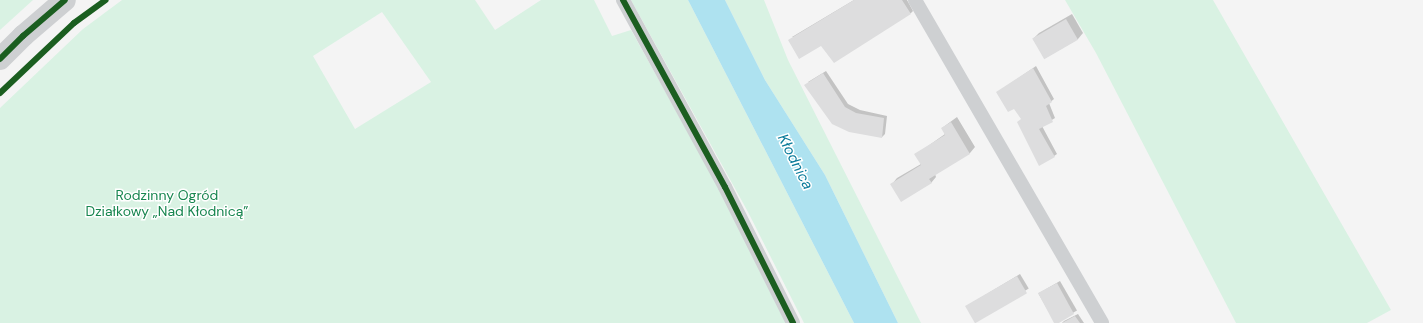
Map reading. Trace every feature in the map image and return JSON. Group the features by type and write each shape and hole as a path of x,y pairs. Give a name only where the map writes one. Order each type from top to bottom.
{"street":[{"path":"0,59 65,0"}],"lane":[{"path":"623,0 725,187 793,323"},
{"path":"915,0 1102,323"}],"green space":[{"path":"0,0 33,0 0,30"},
{"name":"Rodzinny Ogród Działkowy „Nad Kłodnicą”","path":"122,0 475,0 495,30 541,0 594,0 612,36 631,30 721,192 786,323 0,323 0,108 83,29","holes":["382,12 431,82 355,129 313,56"]},
{"path":"631,0 688,0 854,323 804,323 748,212"},
{"path":"725,0 764,0 788,60 921,323 898,323 825,175 765,80"},
{"path":"1065,0 1213,0 1391,310 1367,323 1236,323 1096,53"}],"water":[{"name":"Kłodnica","path":"688,0 725,0 765,80 825,175 898,323 854,323"}],"building":[{"path":"854,0 902,0 911,14 834,63 821,46 799,59 788,40"},
{"path":"1066,19 1078,40 1044,59 1032,38"},
{"path":"1033,68 1052,102 1046,106 1053,122 1039,129 1055,157 1039,166 1017,122 1021,119 1014,109 1008,112 996,92"},
{"path":"823,73 845,107 856,113 884,118 882,138 849,132 832,124 804,85"},
{"path":"951,122 970,154 929,179 932,183 901,202 890,184 921,165 914,154 945,135 941,128"},
{"path":"1017,276 1027,293 976,323 965,306"},
{"path":"1057,283 1074,314 1059,323 1054,323 1038,293"},
{"path":"1075,316 1080,323 1062,323"}],"cycle path":[{"path":"0,59 23,36 65,0"},
{"path":"0,93 74,23 106,0"},
{"path":"623,0 725,187 793,323"}]}
